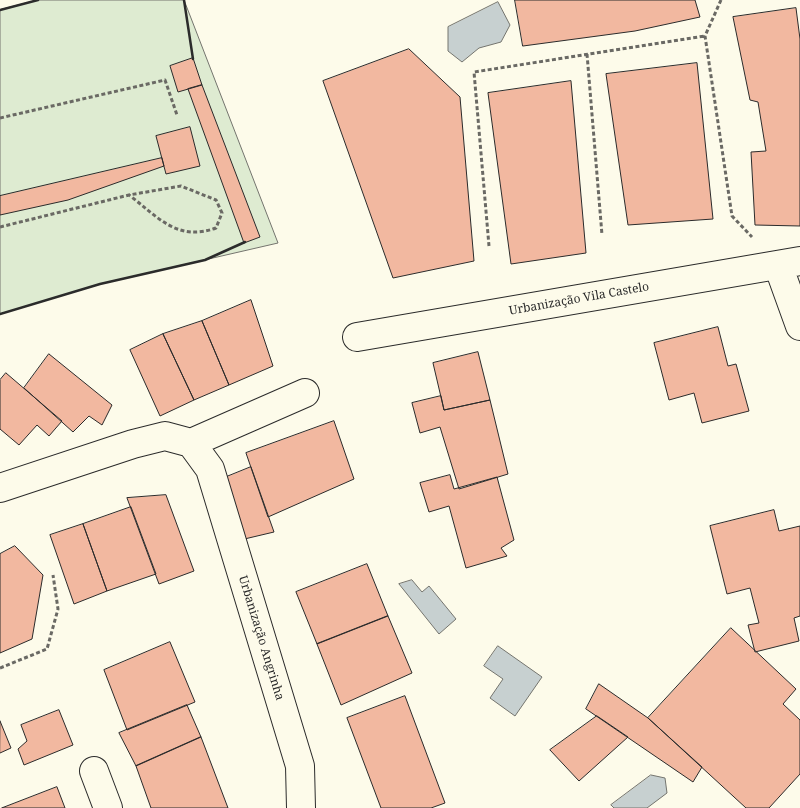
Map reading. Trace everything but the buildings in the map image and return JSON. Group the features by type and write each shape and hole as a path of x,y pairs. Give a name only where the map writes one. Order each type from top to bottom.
{"street":[{"path":"789,263 800,326"},
{"name":"Urbanização Vila Castelo","path":"357,337 789,263"},
{"path":"0,488 133,444 165,436 191,443 305,392"},
{"name":"Urbanização Angrinha","path":"191,443 210,469 300,766 301,808"},
{"path":"94,770 108,808"}],"path":[{"path":"721,0 705,36 732,216"},
{"path":"489,246 474,72 705,36"},
{"path":"587,54 602,236"},
{"path":"0,118 165,80 177,116"},
{"path":"0,227 129,195 181,186 216,200 222,213 216,228 200,234 176,230 129,195"},
{"path":"0,668 47,648 58,609 53,575"}],"green space":[{"path":"38,0 184,0 278,243 100,284 0,314 0,10"}],"shaded area":[{"path":"498,2 510,25 501,42 479,48 462,62 448,51 448,27"},
{"path":"412,580 422,592 429,586 456,619 439,634 399,584"},
{"path":"498,646 542,677 515,716 490,698 503,679 484,666"},
{"path":"651,775 665,778 667,793 647,808 614,808 611,805"}],"wall":[{"path":"0,10 38,0"},
{"path":"184,0 193,59"},
{"path":"0,314 100,284 205,260 245,242"}]}
